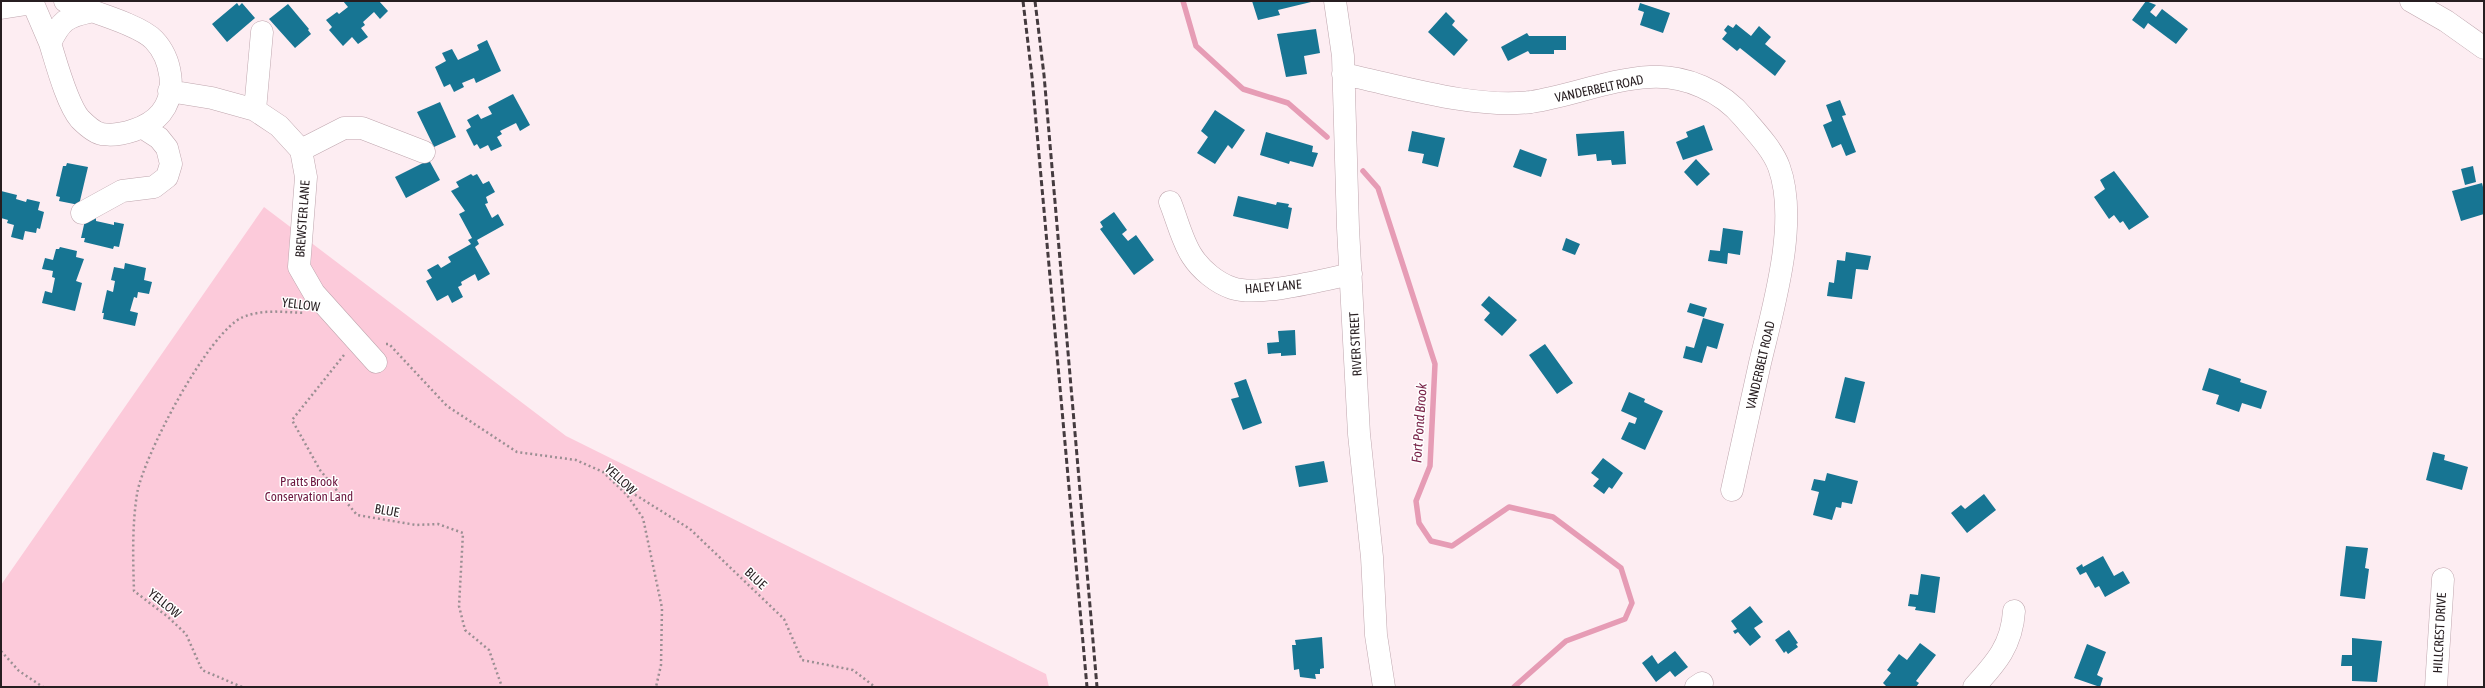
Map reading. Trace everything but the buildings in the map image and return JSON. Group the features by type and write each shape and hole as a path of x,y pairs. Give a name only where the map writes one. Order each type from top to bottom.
{"street":[{"path":"1,8 33,2 79,118 101,134 120,134 142,127 161,114 169,91 169,66 164,52 153,38 132,27 89,12 65,1"},
{"name":"RIVER STREET","path":"1335,1 1340,33 1343,74 1359,434 1372,557 1376,636 1384,687"},
{"path":"2411,1 2446,21 2484,48"},
{"path":"50,42 61,23 71,16 89,12"},
{"path":"256,110 262,32"},
{"name":"VANDERBELT ROAD","path":"1343,74 1464,100 1499,103 1544,99 1650,77 1676,79 1701,86 1724,98 1735,107 1779,166 1784,193 1786,228 1771,314 1732,490"},
{"path":"169,91 212,98 256,110 279,126 301,150 344,128 362,128 424,152"},
{"path":"82,213 122,191 154,187 167,177 171,164 167,148 159,138 142,127"},
{"name":"BREWSTER LANE","path":"301,150 306,177 299,267 314,293 357,338 376,362"},
{"name":"HALEY LANE","path":"1170,202 1191,256 1209,275 1233,289 1250,290 1298,285 1351,274"},
{"name":"HILLCREST DRIVE","path":"2436,687 2443,578"},
{"path":"1974,687 2005,649 2010,636 2014,611"}],"path":[{"name":"YELLOW","path":"242,687 202,670 186,634 168,617 134,591 133,546 137,492 160,433 179,396 220,336 241,318 263,310 307,313"},
{"name":"YELLOW","path":"357,338 389,344 447,406 517,452 576,460 603,472 627,495 643,518 662,608 661,665 656,687"},
{"name":"BLUE","path":"357,338 292,420 320,470 357,515 416,525 438,524 463,533 459,606 465,630 489,650 502,687"},
{"name":"BLUE","path":"612,481 690,529 784,619 802,660 853,670 875,687"},
{"path":"1,651 19,671 43,687"}],"green space":[{"name":"Pratts Brook Conservation Land","path":"264,207 566,436 1046,674 1049,687 1,687 1,585"}],"waterway":[{"name":"Fort Pond Brook","path":"1183,1 1196,46 1243,89 1288,103 1327,137"},
{"name":"Fort Pond Brook","path":"1363,171 1378,188 1435,364 1430,466 1416,501 1419,523 1431,541 1452,546 1509,507 1553,517 1621,568 1632,603 1625,619 1566,641 1514,687"}],"railway":[{"path":"1023,1 1032,77 1087,687"},
{"path":"1035,1 1044,75 1097,687"}]}
